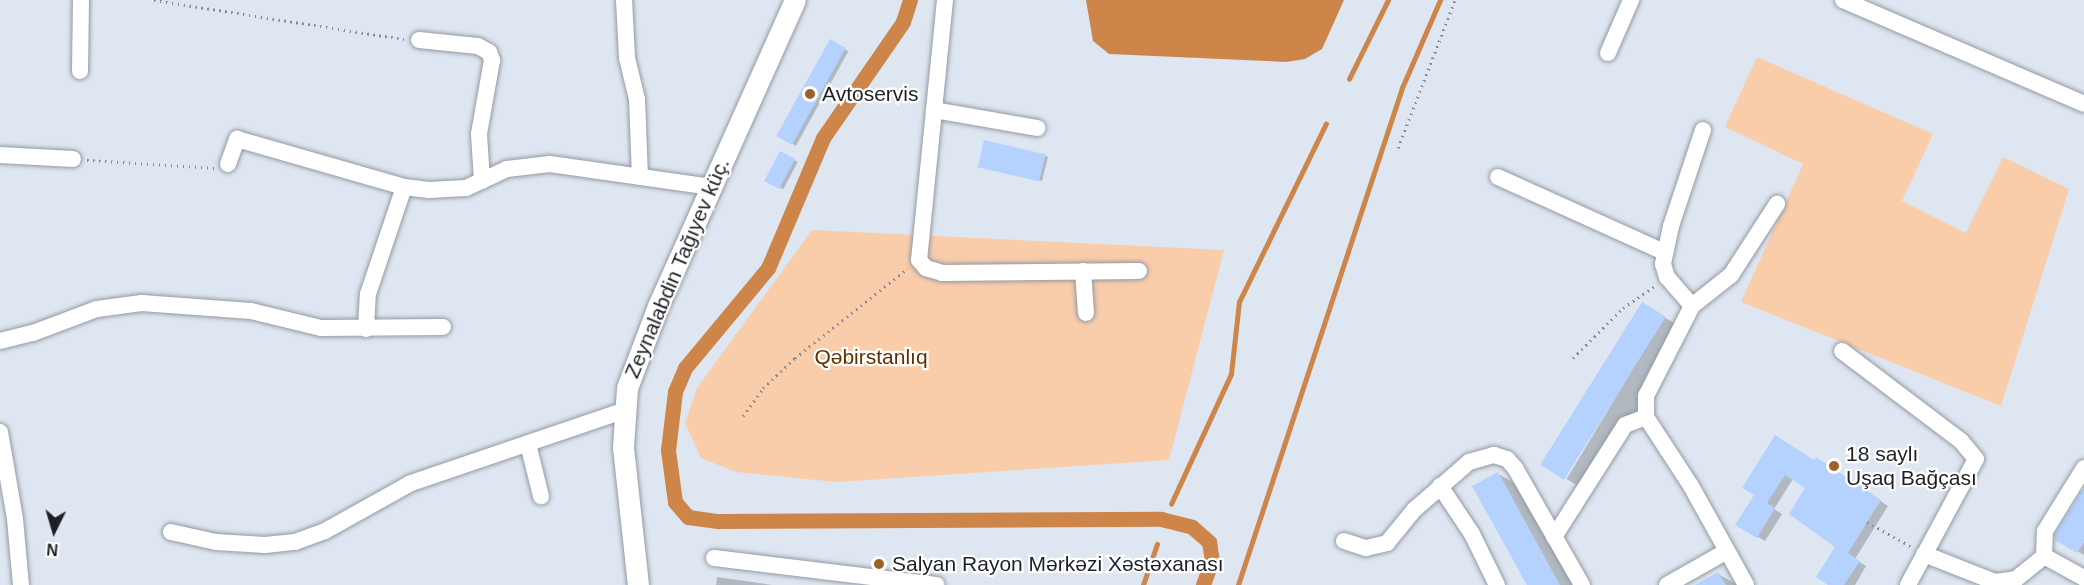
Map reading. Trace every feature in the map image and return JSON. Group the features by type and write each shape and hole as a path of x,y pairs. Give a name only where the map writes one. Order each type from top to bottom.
{"main road":[{"name":"Zeynalabdin Tağıyev küç.","path":"638,585 622,411 634,361 795,0"}],"street":[{"path":"80,70 81,0"},
{"path":"624,0 627,58 637,99 640,177"},
{"path":"945,0 919,260 926,268 942,273 1139,271"},
{"path":"1608,53 1631,0"},
{"path":"1843,0 2084,104"},
{"path":"419,40 478,46 489,52 492,60 478,134 483,181"},
{"path":"934,110 1037,128"},
{"path":"1692,306 1667,277 1664,252 1703,130"},
{"path":"228,164 237,139 404,187 447,191 527,165 711,187"},
{"path":"0,155 73,159"},
{"path":"1498,177 1664,252"},
{"path":"366,329 368,294 404,187"},
{"path":"1746,585 1691,486 1646,417 1646,396 1692,306 1731,275 1777,204"},
{"path":"1083,272 1086,313"},
{"path":"0,341 33,333 97,309 142,303 222,307 321,328 443,327"},
{"path":"1842,351 1961,441 1976,459 1908,585"},
{"path":"171,532 216,542 265,545 295,542 325,531 411,483 622,411"},
{"path":"1554,537 1625,425 1646,417"},
{"path":"0,432 15,519 21,585"},
{"path":"528,444 542,496"},
{"path":"1344,541 1366,548 1387,543 1440,486 1482,456 1507,459 1582,585"},
{"path":"1924,554 1995,582 2016,579 2044,556 2045,531 2084,468"},
{"path":"1440,486 1472,534 1497,585"},
{"path":"1666,585 1727,551"},
{"path":"2044,556 2084,578"},
{"path":"714,558 867,581 936,585"}],"path":[{"path":"154,0 419,40"},
{"path":"1398,148 1455,0"},
{"path":"73,159 217,168 228,164"},
{"path":"742,416 764,388 795,358 919,260"},
{"path":"1573,358 1623,308 1667,277"},
{"path":"1867,522 1924,554"}],"green space":[{"path":"1757,57 1933,134 1902,201 1966,233 2003,157 2069,189 2001,406 1741,302 1803,164 1725,127"},
{"name":"Qəbirstanlıq","path":"812,230 1224,250 1169,460 836,482 736,472 701,458 685,423 697,388"}],"shaded area":[{"path":"1086,0 1344,0 1322,49 1305,59 1286,62 1109,54 1093,41"}],"building":[{"path":"830,39 846,48 792,145 776,136"},
{"path":"984,140 1045,154 1039,181 978,167"},
{"path":"780,151 795,159 779,189 764,181"},
{"path":"1642,302 1666,317 1564,480 1540,465"},
{"path":"1775,435 1814,460 1816,457 1881,500 1848,553 1860,561 1844,585 1828,585 1816,577 1835,547 1789,514 1805,488 1785,475 1767,503 1775,508 1757,538 1735,525 1754,495 1742,488"},
{"path":"1498,472 1560,585 1527,585 1472,486"},
{"path":"2084,488 2084,542 2077,553 2055,540 2055,534"},
{"path":"1718,572 1726,585 1695,585"}],"waterway":[{"path":"910,0 903,22 823,138 768,268 685,368 675,392 668,450 675,502 688,517 718,521 1161,519 1192,527 1209,542 1212,560 1203,585"},
{"path":"1349,79 1388,0"},
{"path":"1238,585 1402,88 1440,0"},
{"path":"1171,504 1231,374 1239,302 1326,124"},
{"path":"1143,585 1157,544"}],"place":[{"name":"Avtoservis","path":"810,94"},
{"name":"18 saylı Uşaq Bağçası","path":"1834,466"},
{"name":"Salyan Rayon Mərkəzi Xəstəxanası","path":"879,564"}]}
